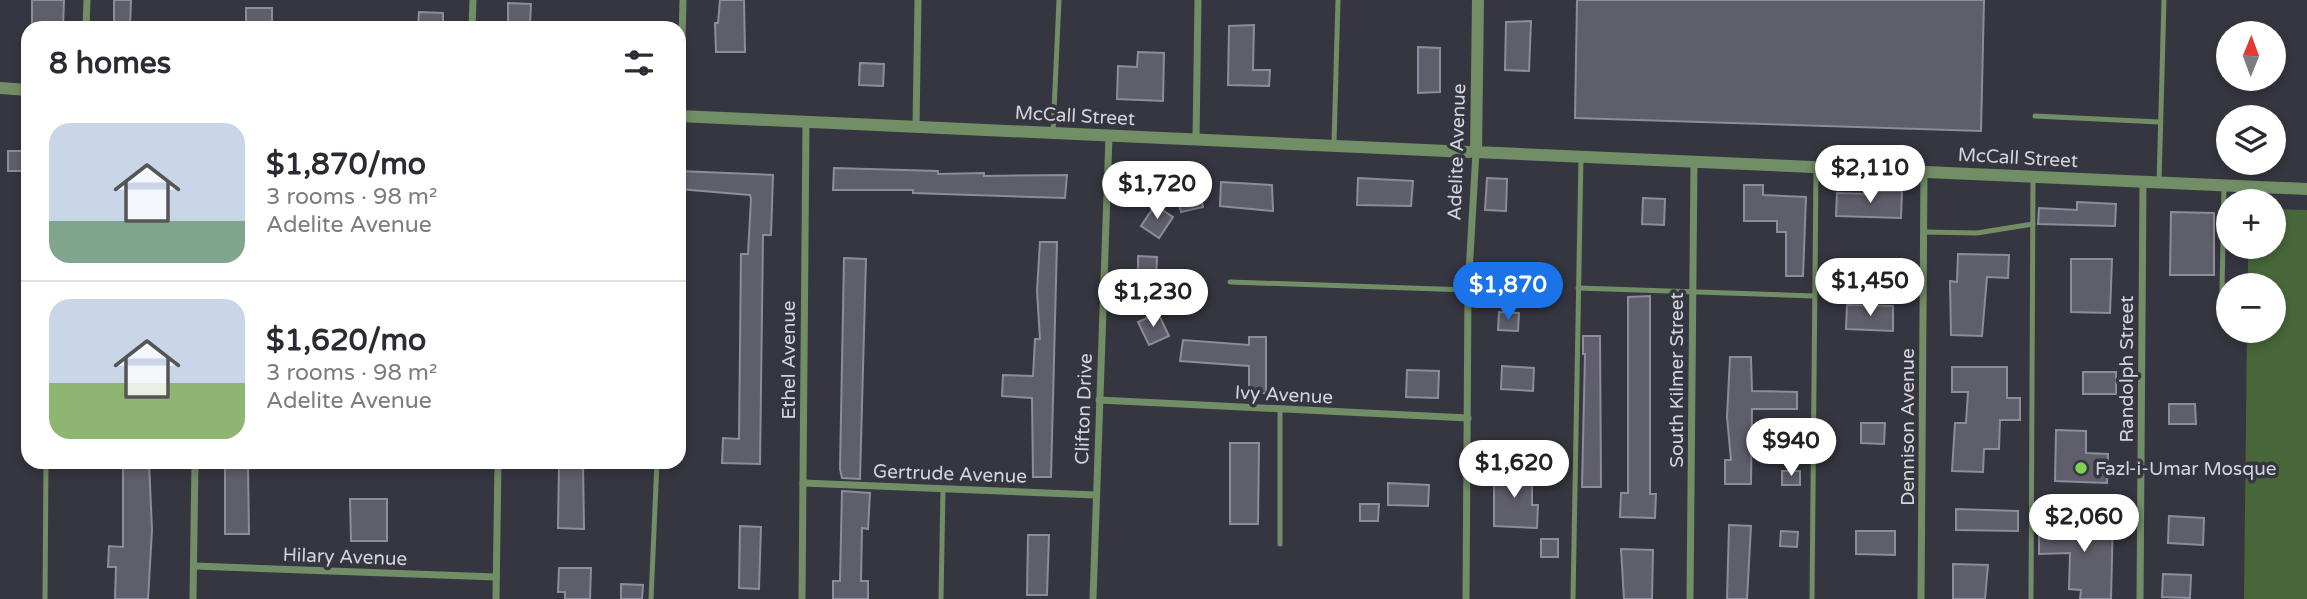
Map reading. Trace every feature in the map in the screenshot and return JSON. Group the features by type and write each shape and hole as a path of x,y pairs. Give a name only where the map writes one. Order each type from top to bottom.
{"street":[{"path":"86,21 87,0"},
{"path":"472,21 473,0"},
{"path":"682,21 683,0"},
{"path":"916,127 918,0"},
{"path":"1196,139 1198,0"},
{"name":"Adelite Avenue","path":"1466,599 1468,290 1478,0"},
{"path":"0,88 21,90"},
{"name":"McCall Street","path":"686,116 2307,189"},
{"name":"Ethel Avenue","path":"802,599 806,122"},
{"name":"Clifton Drive","path":"1093,599 1109,136"},
{"name":"South Kilmer Street","path":"1690,599 1694,161"},
{"name":"Dennison Avenue","path":"1921,599 1924,171"},
{"name":"Randolph Street","path":"2140,599 2143,182"},
{"name":"Ivy Avenue","path":"1100,400 1468,418"},
{"path":"193,599 195,469"},
{"path":"496,599 498,469"},
{"name":"Gertrude Avenue","path":"803,483 1096,495"},
{"name":"Hilary Avenue","path":"194,566 496,577"}],"lane":[{"path":"1053,133 1059,0"},
{"path":"1334,145 1338,0"},
{"path":"2159,183 2164,0"},
{"path":"2035,116 2159,122"},
{"path":"1573,599 1581,156"},
{"path":"1812,599 1816,166"},
{"path":"2031,599 2033,177"},
{"path":"2222,273 2224,186"},
{"path":"1924,232 1977,233 2033,224"},
{"path":"1230,282 1468,290"},
{"path":"1578,288 1693,294 1814,296"},
{"path":"1280,410 1280,544"},
{"path":"45,599 46,469"},
{"path":"651,599 657,469"},
{"path":"941,599 943,489"}],"green space":[{"path":"2286,209 2307,210 2307,599 2244,599 2247,343 2286,343 2286,273 2248,273 2248,259 2286,259"}],"building":[{"path":"32,0 64,0 63,21 32,21"},
{"path":"114,0 131,0 130,21 114,21"},
{"path":"720,0 744,0 745,52 716,52 715,23 718,23"},
{"path":"1577,0 1984,0 1981,131 1575,118"},
{"path":"508,3 531,4 530,21 508,21"},
{"path":"246,8 272,8 272,21 246,21"},
{"path":"419,12 443,13 443,21 418,21"},
{"path":"1531,21 1529,71 1505,70 1506,22"},
{"path":"1254,25 1253,70 1270,70 1269,86 1228,85 1229,26"},
{"path":"1418,47 1440,48 1440,92 1418,93"},
{"path":"1138,52 1164,53 1163,101 1117,99 1118,66 1137,67"},
{"path":"860,63 884,64 883,86 859,85"},
{"path":"8,151 21,151 21,171 8,171"},
{"path":"834,168 938,171 938,174 984,173 984,176 1067,175 1065,198 913,193 913,190 833,190"},
{"path":"686,171 773,175 771,235 763,235 760,464 722,463 723,438 739,439 741,254 748,254 750,195 686,190"},
{"path":"1358,178 1413,181 1411,206 1357,205"},
{"path":"1487,178 1507,179 1506,211 1485,210"},
{"path":"1221,182 1272,185 1273,211 1220,206"},
{"path":"1198,184 1203,207 1181,212 1176,189"},
{"path":"1744,185 1763,185 1763,195 1806,197 1803,276 1786,276 1786,232 1777,232 1777,221 1744,221"},
{"path":"1870,191 1902,191 1901,218 1836,216 1837,193 1870,194"},
{"path":"1643,198 1665,199 1664,225 1642,224"},
{"path":"2077,202 2116,204 2115,226 2038,224 2039,208 2077,210"},
{"path":"1155,205 1173,217 1159,238 1141,226"},
{"path":"2171,212 2214,213 2214,275 2170,275"},
{"path":"1040,242 1057,242 1051,477 1033,477 1032,398 1002,396 1003,375 1033,376 1035,339 1040,339 1037,291"},
{"path":"1958,254 2009,255 2008,278 1987,277 1982,336 1951,335 1950,281 1957,282"},
{"path":"1138,256 1157,257 1156,283 1138,282"},
{"path":"844,258 866,259 860,479 842,478 840,469"},
{"path":"2071,259 2112,259 2110,313 2071,312"},
{"path":"1650,296 1650,494 1656,494 1655,518 1620,517 1621,493 1628,493 1628,297"},
{"path":"1847,305 1893,306 1893,331 1846,329"},
{"path":"1499,312 1519,313 1518,331 1498,330"},
{"path":"1158,313 1169,336 1149,345 1138,322"},
{"path":"1583,336 1600,336 1601,487 1582,487 1585,354"},
{"path":"1249,337 1266,337 1266,393 1249,393 1249,366 1180,361 1183,340 1249,345"},
{"path":"1730,357 1751,357 1752,391 1797,392 1797,409 1752,409 1751,484 1725,484 1725,460 1731,460 1727,417"},
{"path":"1502,366 1534,368 1533,391 1501,389"},
{"path":"1952,367 2007,367 2007,398 2020,398 2020,420 2000,420 1999,449 1984,449 1983,472 1952,471 1955,423 1966,423 1968,392 1952,392"},
{"path":"1407,370 1439,371 1438,398 1406,397"},
{"path":"2083,372 2116,372 2116,394 2083,394"},
{"path":"2169,404 2195,404 2196,424 2169,424"},
{"path":"1861,423 1885,423 1884,444 1861,443"},
{"name":"Fazl-i-Umar Mosque","path":"2056,430 2086,431 2086,453 2108,454 2107,483 2055,481"},
{"path":"1230,443 1259,443 1258,524 1230,524"},
{"path":"123,469 149,469 152,530 148,599 115,599 116,567 108,567 109,546 123,547"},
{"path":"225,469 248,469 249,534 225,534"},
{"path":"559,469 583,469 584,529 558,528"},
{"path":"1782,471 1800,471 1800,485 1782,485"},
{"path":"1494,472 1532,472 1532,505 1538,505 1537,528 1494,526"},
{"path":"1388,483 1429,485 1428,506 1388,505"},
{"path":"842,491 870,493 868,529 862,528 861,581 868,581 868,599 833,599 833,581 840,581"},
{"path":"350,499 387,499 387,541 351,541"},
{"path":"1360,504 1379,504 1378,521 1360,521"},
{"path":"1956,509 2018,511 2018,531 1956,530"},
{"path":"2078,515 2113,516 2111,599 2080,599 2081,590 2069,589 2070,553 2039,554 2039,527 2078,527"},
{"path":"2169,516 2204,518 2203,545 2168,543"},
{"path":"1729,525 1751,526 1747,599 1727,599"},
{"path":"740,526 761,527 759,589 739,588"},
{"path":"1781,531 1798,532 1797,547 1780,546"},
{"path":"1856,531 1895,531 1895,555 1856,554"},
{"path":"1028,535 1049,535 1047,595 1027,595"},
{"path":"1541,539 1558,539 1558,557 1541,557"},
{"path":"1621,549 1653,550 1652,599 1624,599"},
{"path":"1953,564 1988,565 1985,599 1953,599"},
{"path":"559,568 591,568 590,599 565,599 565,592 558,592"},
{"path":"2163,574 2191,575 2190,598 2162,597"},
{"path":"621,584 643,585 642,599 621,599"}],"place":[{"name":"Fazl-i-Umar Mosque","path":"2081,468"}]}
